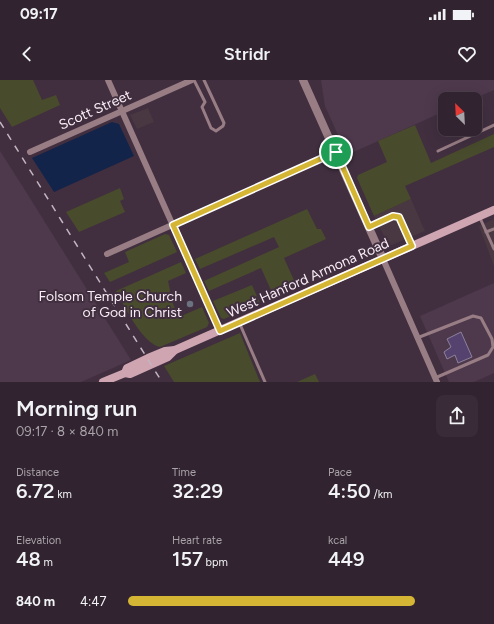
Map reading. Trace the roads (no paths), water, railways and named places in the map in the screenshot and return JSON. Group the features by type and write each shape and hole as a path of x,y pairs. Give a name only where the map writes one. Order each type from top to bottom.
{"main road":[{"name":"West Hanford Armona Road","path":"103,382 125,372 127,368 165,351 175,350 220,331 494,210"}],"street":[{"path":"108,80 220,331"},
{"name":"Scott Street","path":"30,152 193,80"},
{"path":"303,80 436,380"},
{"path":"107,254 336,152"}],"lane":[{"path":"193,80 204,102 202,107 211,128 216,131 223,126 224,123 204,80"},
{"path":"438,151 494,125"},
{"path":"369,227 393,216 399,217 412,246"},
{"path":"479,216 494,250"},
{"path":"486,232 494,229"},
{"path":"418,338 473,316 481,318 492,339 493,347 488,355 436,380"},
{"path":"239,322 265,382"}],"water":[{"path":"112,122 119,124 134,156 54,192 32,158"}],"railway":[{"path":"0,122 162,382"}],"place":[{"name":"Folsom Temple Church of God in Christ","path":"190,304"}]}
